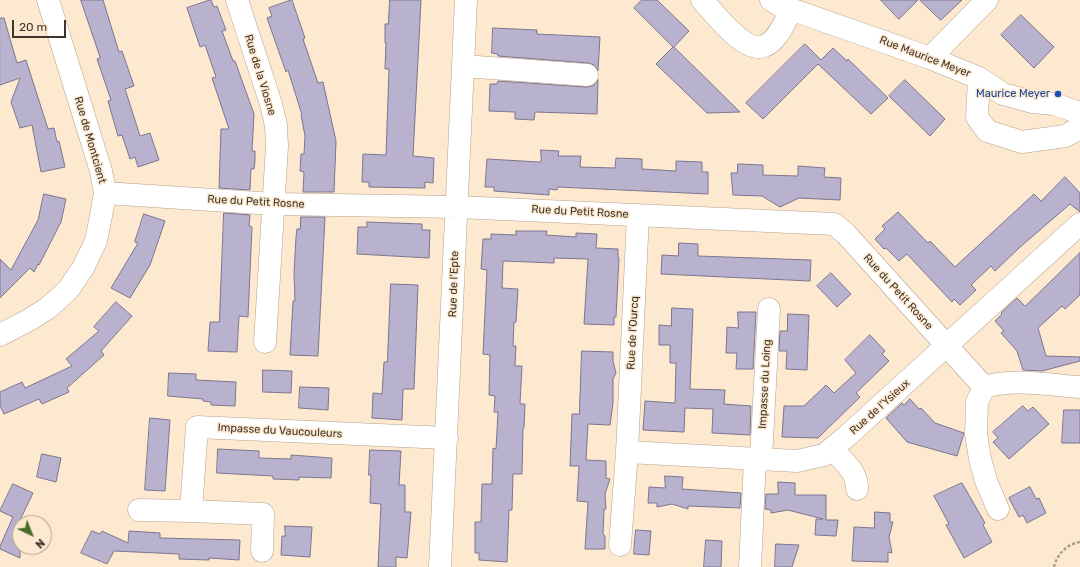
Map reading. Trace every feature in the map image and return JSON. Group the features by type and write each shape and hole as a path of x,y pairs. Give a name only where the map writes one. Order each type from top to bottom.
{"street":[{"name":"Rue de Montcient","path":"0,334 29,320 48,308 68,290 83,268 96,241 105,193 101,171 48,0"},
{"name":"Rue de la Viosne","path":"237,0 271,104 276,125 277,146 266,342"},
{"name":"Rue de l'Epte","path":"440,567 466,0"},
{"path":"702,0 735,35 745,43 755,48 764,46 772,40 782,27 792,9"},
{"name":"Rue Maurice Meyer","path":"771,0 778,5 930,58 979,78 1003,94 1032,102 1054,104 1080,113"},
{"path":"930,58 987,0"},
{"path":"463,66 587,74"},
{"path":"979,78 977,117 987,131 1022,142 1066,136 1080,128"},
{"name":"Rue du Petit Rosne","path":"105,193 274,204 457,207 834,224 846,234 984,387"},
{"name":"Rue de l'Ourcq","path":"620,545 627,452 638,215"},
{"name":"Rue de l'Ysieux","path":"627,452 797,461 824,455 947,346 1080,224"},
{"name":"Impasse du Loing","path":"750,567 769,309"},
{"path":"998,509 986,481 976,434 977,402 984,387 997,383 1014,382 1080,387"},
{"name":"Impasse du Vaucouleurs","path":"191,511 197,427 447,438"},
{"path":"832,449 854,474 857,489"},
{"path":"139,510 263,514 262,551"}],"path":[{"path":"1054,567 1058,555 1065,548 1080,542"}],"building":[{"path":"81,0 103,0 119,52 122,51 134,86 125,89 140,136 150,133 159,160 138,167 135,157 130,159 122,135 118,136 108,101 111,100 97,59 100,58"},
{"path":"210,0 214,7 217,6 226,30 222,31 233,61 235,61 254,114 252,151 255,151 255,161 254,169 251,169 250,190 219,188 221,129 229,129 212,78 216,77 205,45 200,47 187,8"},
{"path":"292,0 318,83 323,82 336,141 334,192 303,192 304,172 300,171 301,154 304,154 305,136 302,115 288,70 286,72 267,18 272,16 269,8"},
{"path":"390,0 421,0 413,156 434,158 433,183 425,182 425,188 369,187 369,182 362,182 363,154 386,155 389,69 385,69 385,24 388,24"},
{"path":"642,0 657,0 689,31 674,47 740,112 707,113 656,64 673,47 634,8"},
{"path":"881,0 918,0 899,19"},
{"path":"920,0 962,0 941,20"},
{"path":"1021,15 1054,47 1034,68 1001,35"},
{"path":"0,18 4,18 17,63 26,60 48,129 54,128 57,142 59,141 65,167 41,172 32,125 20,128 11,102 20,78 0,85"},
{"path":"493,28 537,30 537,34 600,37 598,71 594,65 588,63 498,56 498,54 492,53"},
{"path":"805,44 821,60 833,48 847,61 848,59 888,98 871,114 818,64 763,119 746,103"},
{"path":"598,80 597,114 535,112 534,120 515,119 515,112 489,111 490,84 497,84 498,81 586,87 593,86"},
{"path":"905,80 945,119 930,136 889,96"},
{"path":"541,150 559,151 558,156 581,156 580,167 615,168 616,158 642,159 642,169 676,171 676,161 702,162 702,172 708,172 708,194 558,187 557,190 549,189 549,195 494,191 494,187 485,187 487,159 539,162 541,161"},
{"path":"738,164 763,165 763,175 798,176 798,166 825,168 824,177 841,178 840,200 799,198 780,207 762,196 733,195 731,173 737,173"},
{"path":"1065,177 1080,193 1080,212 1070,204 995,271 991,266 971,285 976,290 960,305 954,299 952,302 907,254 899,261 886,248 884,249 875,239 885,229 882,226 898,212 928,243 930,241 955,267 1034,194 1041,201"},
{"path":"44,194 66,199 61,222 34,272 30,268 0,298 0,259 11,270 38,220"},
{"path":"224,213 250,215 249,226 252,227 248,317 239,316 237,352 208,351 210,322 219,322"},
{"path":"144,214 165,221 150,265 130,298 111,288 138,243 135,242"},
{"path":"301,217 325,217 318,356 290,355 293,301 295,301 294,274 296,237 297,229 300,229"},
{"path":"367,222 422,224 422,230 430,230 429,258 357,254 358,227 367,227"},
{"path":"516,231 547,231 546,235 576,237 576,233 597,234 596,248 618,249 619,258 616,317 614,317 614,325 584,324 588,259 554,258 554,263 503,261 502,288 518,289 513,346 516,346 515,366 522,366 520,404 525,404 522,474 513,474 512,510 509,510 507,562 479,560 479,553 475,553 475,522 481,522 482,484 492,484 493,448 496,449 498,412 494,412 495,396 489,395 490,355 483,354 487,270 481,269 483,239 491,239 491,234 516,235"},
{"path":"679,243 698,244 698,256 811,260 810,281 661,274 662,255 678,256"},
{"path":"1080,253 1080,295 1065,309 1062,306 1038,328 1046,356 1080,357 1080,361 1042,371 1023,370 1017,351 1001,333 1004,331 995,321 1017,298 1025,306"},
{"path":"831,273 851,294 837,307 817,286"},
{"path":"391,284 418,285 414,389 403,389 402,420 372,418 373,393 382,394 384,362 387,362"},
{"path":"116,302 132,316 101,351 104,355 67,388 69,392 42,404 39,399 4,414 0,406 0,392 22,382 25,388 72,366 66,359 99,331 94,327"},
{"path":"672,308 693,309 690,389 725,390 724,404 751,406 750,435 712,433 713,409 685,408 684,432 643,430 645,401 675,403 676,363 670,363 670,345 659,345 659,325 671,326"},
{"path":"738,312 756,312 753,369 736,369 737,353 726,353 727,327 738,328"},
{"path":"788,314 809,315 807,370 786,369 787,351 779,351 780,331 787,331"},
{"path":"870,335 885,351 882,354 889,361 856,393 860,397 818,438 782,437 784,406 804,406 826,385 834,393 856,373 845,360"},
{"path":"582,351 613,352 613,361 616,373 613,379 613,403 610,425 588,424 586,460 606,461 606,478 610,479 605,494 606,509 604,509 603,534 605,536 605,549 585,549 588,502 577,501 579,466 570,466 572,414 579,414"},
{"path":"263,370 292,371 291,393 263,392"},
{"path":"169,373 196,374 196,380 236,382 235,406 211,405 211,402 203,401 203,399 168,396"},
{"path":"300,387 329,388 328,410 299,408"},
{"path":"910,399 935,423 964,433 957,456 907,442 886,418 902,403 904,405"},
{"path":"1023,406 1028,411 1033,407 1049,424 1009,459 993,442 998,438 993,432"},
{"path":"1064,410 1080,410 1080,443 1062,443"},
{"path":"150,418 170,420 165,491 145,490"},
{"path":"218,449 259,451 259,458 291,459 291,455 332,458 331,478 299,477 299,480 273,479 273,476 217,473"},
{"path":"370,450 401,451 399,485 405,485 405,512 411,512 407,558 396,557 396,567 378,567 381,504 370,503"},
{"path":"42,454 61,458 56,482 37,477"},
{"path":"665,476 683,477 682,489 741,493 740,508 688,506 688,509 672,504 657,507 657,503 648,503 649,487 665,488"},
{"path":"778,482 795,483 795,495 826,495 826,520 838,520 836,536 815,535 816,519 823,519 788,510 771,513 771,510 765,509 766,494 778,494"},
{"path":"962,483 985,523 983,525 992,542 964,558 946,525 949,524 934,496"},
{"path":"13,484 33,493 22,515 12,515 12,517 0,511"},
{"path":"1030,487 1036,499 1039,498 1046,513 1027,523 1023,515 1019,517 1009,498"},
{"path":"875,512 890,513 890,522 893,522 889,537 892,553 888,552 888,562 852,561 854,527 874,528"},
{"path":"12,519 12,554 0,549"},
{"path":"285,526 312,527 310,557 281,555 282,536 285,536"},
{"path":"636,530 651,531 649,555 634,554"},
{"path":"92,531 100,534 102,531 128,543 129,531 160,533 160,538 240,540 239,560 209,558 209,560 179,559 179,554 114,551 107,564 81,553"},
{"path":"706,540 722,541 721,567 704,567"},
{"path":"776,544 799,545 792,567 775,567"}],"place":[{"name":"Maurice Meyer","path":"1058,94"}]}
